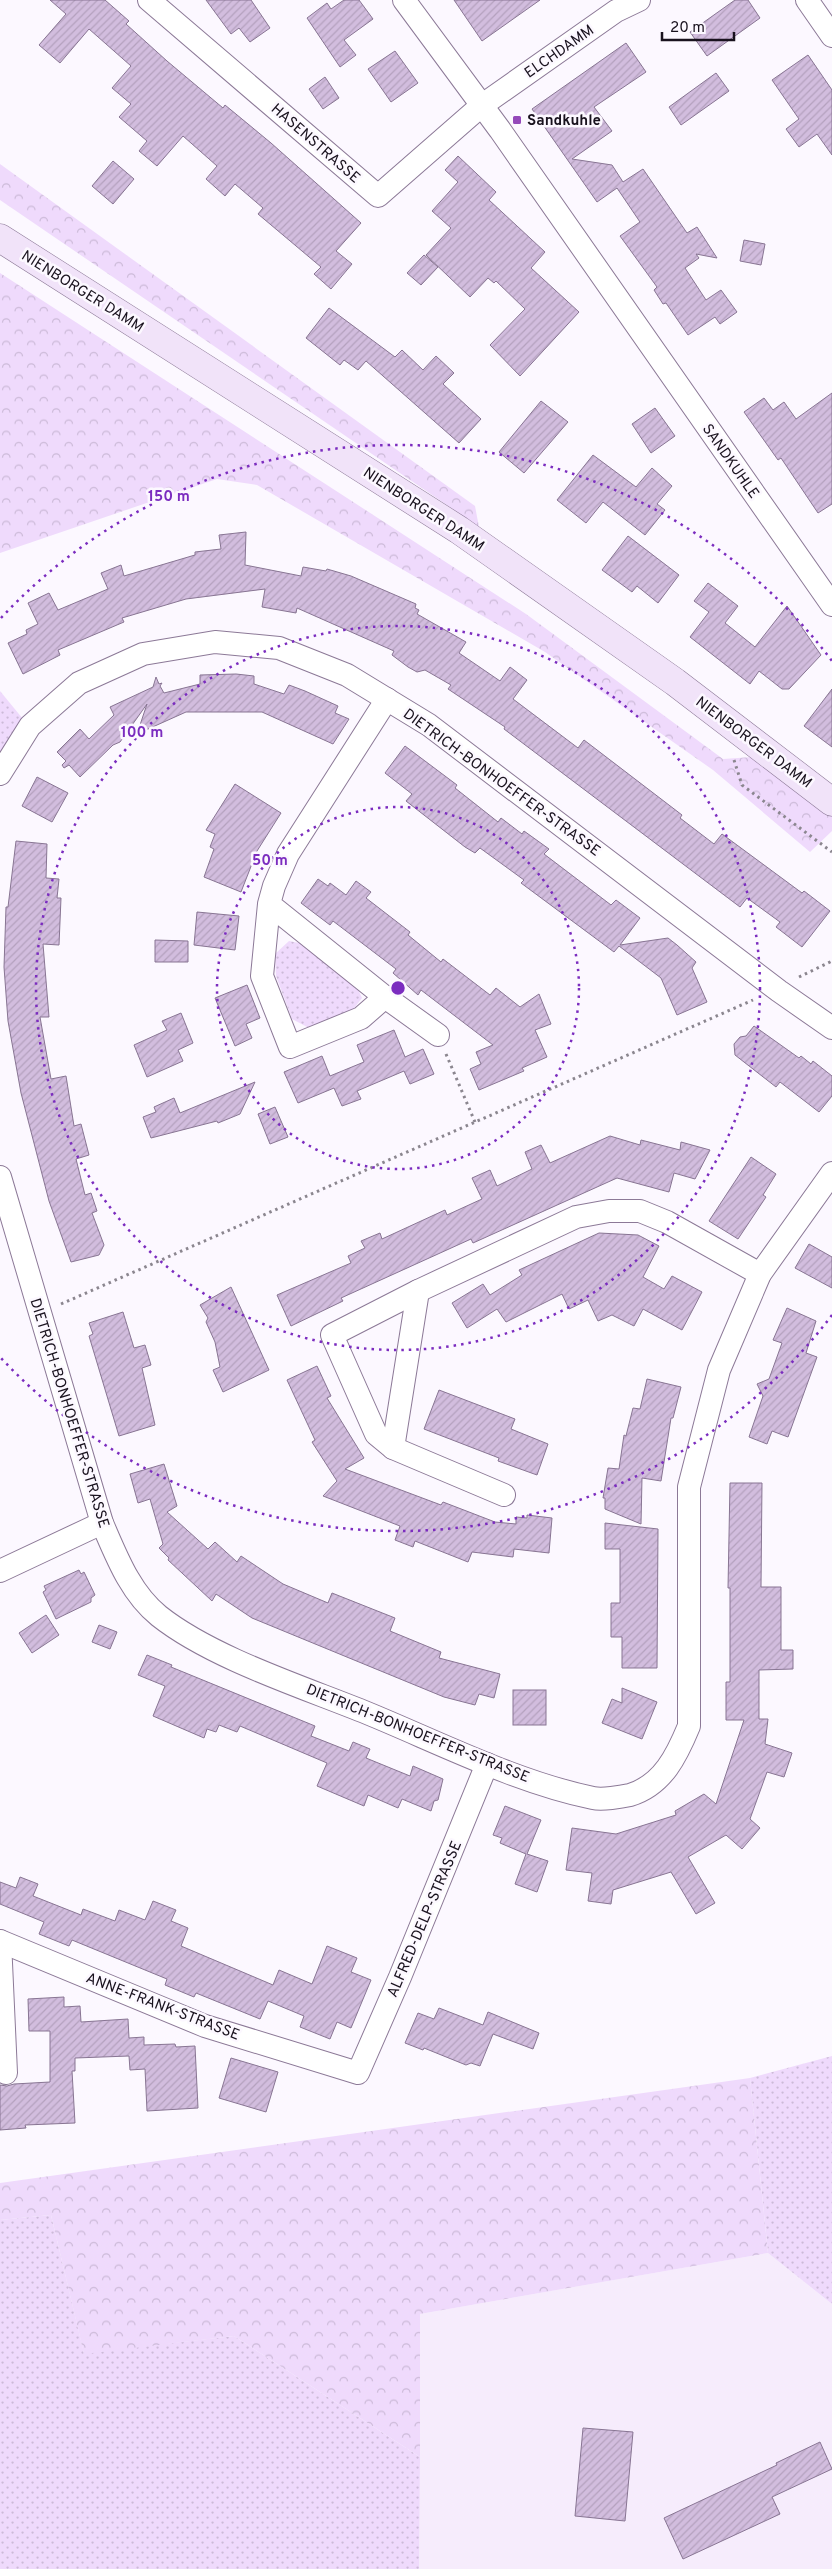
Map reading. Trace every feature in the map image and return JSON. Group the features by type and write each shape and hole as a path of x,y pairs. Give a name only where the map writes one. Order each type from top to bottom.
{"street":[{"name":"HASENSTRASSE","path":"149,0 378,196 481,106"},
{"name":"SANDKUHLE","path":"404,0 481,106 832,605"},
{"name":"ELCHDAMM","path":"481,106 616,11 639,0"},
{"path":"807,0 832,36"},
{"name":"NIENBORGER DAMM","path":"0,238 459,530 675,682 832,802"},
{"name":"DIETRICH-BONHOEFFER-STRASSE","path":"0,774 30,726 79,683 143,654 214,642 280,648 347,675 429,724 780,991 832,1028"},
{"path":"385,997 361,1018 290,1047 262,976 269,904 274,886 288,854 387,699"},
{"path":"269,904 385,997 438,1036"},
{"name":"DIETRICH-BONHOEFFER-STRASSE","path":"0,1177 102,1523 122,1569 140,1595 158,1615 222,1654 487,1764 595,1799 630,1795 656,1781 676,1757 689,1726 689,1487 719,1370 760,1274 830,1179"},
{"path":"504,1496 393,1448 376,1434 332,1335 418,1291 576,1217 609,1211 640,1212 667,1222 760,1274"},
{"path":"393,1448 418,1291"},
{"path":"0,1570 102,1523"},
{"name":"ALFRED-DELP-STRASSE","path":"358,2073 400,1977 487,1764"},
{"name":"ANNE-FRANK-STRASSE","path":"6,2073 0,1941 205,2026 358,2073"}],"path":[{"path":"733,755 742,785 832,852"},
{"path":"41,1315 70,1299 751,1000 780,991 802,974 832,962"},
{"path":"438,1036 475,1122"}],"shaded area":[{"path":"768,2253 832,2304 832,2569 419,2569 420,2314"}],"green space":[{"path":"0,164 475,506 479,527 0,200"},
{"path":"0,273 526,614 723,759 752,757 832,812 832,831 810,852 713,770 545,652 257,485 217,479 0,553"},
{"path":"0,691 23,719 0,753"},
{"path":"289,941 304,944 355,983 362,998 351,1012 311,1029 292,1019 276,976 275,954"},
{"path":"832,2056 832,2304 768,2253 750,2078"},
{"path":"750,2078 768,2253 420,2314 420,2457 234,2336 84,2354 51,2215 0,2220 0,2183"},
{"path":"51,2215 84,2353 234,2336 420,2457 419,2569 0,2569 0,2220"}],"building":[{"path":"50,0 105,0 129,21 126,24 167,61 223,108 225,105 271,143 361,223 336,251 352,264 331,289 314,274 321,267 258,214 263,208 235,184 225,196 206,179 217,166 183,136 157,166 139,151 147,141 119,117 131,104 112,88 131,66 89,29 60,63 39,45 66,14"},
{"path":"206,0 251,0 270,28 250,42 239,28 231,34"},
{"path":"344,0 359,0 373,19 344,40 356,55 340,67 307,18 327,3 331,9"},
{"path":"454,0 540,0 482,41"},
{"path":"735,0 748,0 760,18 707,56 690,32"},
{"path":"626,43 646,72 594,107 612,131 572,159 612,165 623,182 643,169 687,233 697,227 717,258 696,254 699,258 685,268 706,300 721,290 737,312 720,324 715,317 688,335 666,303 663,304 654,290 657,287 620,236 640,222 617,188 597,202 532,109"},
{"path":"395,51 418,83 391,102 368,69"},
{"path":"808,55 832,90 832,155 817,134 799,147 786,129 799,119 772,80"},
{"path":"716,73 729,91 681,125 669,107"},
{"path":"325,77 339,98 323,109 309,89"},
{"path":"458,156 496,192 489,200 545,252 531,268 579,312 520,376 490,345 525,309 496,281 494,283 488,278 470,297 426,255 451,228 432,211 458,182 445,170"},
{"path":"113,161 134,179 113,204 92,186"},
{"path":"744,240 765,244 761,265 740,261"},
{"path":"424,255 438,267 421,285 407,273"},
{"path":"329,308 395,357 402,350 423,370 436,356 454,373 443,384 481,419 459,443 366,361 358,370 344,360 340,365 306,338"},
{"path":"832,393 832,504 818,513 781,458 778,460 744,412 764,398 773,410 784,402 796,419"},
{"path":"541,401 568,422 524,473 499,452"},
{"path":"655,408 675,436 651,453 632,424"},
{"path":"593,455 636,487 652,468 672,486 657,504 665,510 645,535 603,502 586,523 557,500"},
{"path":"246,532 245,565 301,576 303,567 326,571 327,569 351,576 416,604 415,608 419,610 417,614 466,642 459,653 500,681 510,667 527,680 513,699 578,748 584,740 682,815 680,818 714,844 722,834 802,893 804,891 830,911 802,947 776,927 780,922 747,898 740,907 504,729 505,727 448,689 451,685 425,670 417,672 408,667 392,655 394,651 297,608 296,613 262,607 265,589 186,599 122,618 124,622 58,650 60,655 23,674 8,643 27,634 26,630 38,624 28,603 49,593 58,610 108,589 101,573 121,565 124,576 195,555 195,552 221,549 219,535"},
{"path":"628,536 679,575 658,603 637,586 632,592 602,570"},
{"path":"708,583 738,606 725,623 755,647 787,606 821,655 789,689 782,689 759,671 750,684 690,637 709,612 694,601"},
{"path":"236,674 254,676 254,684 284,694 289,685 305,691 338,706 335,713 349,719 333,744 262,712 186,712 137,734 147,704 120,742 113,745 80,777 69,765 64,768 62,765 66,761 57,752 80,729 89,739 114,715 110,707 153,687 156,677 159,684 162,683 160,686 164,693 200,684 200,675"},
{"path":"832,689 832,747 804,726"},
{"path":"405,746 457,785 455,788 498,822 501,818 522,834 524,831 549,849 544,854 611,905 616,900 640,918 620,945 668,938 677,945 696,962 692,968 707,1002 677,1015 661,978 619,946 614,952 521,883 524,880 480,848 475,853 465,847 406,801 412,794 385,773"},
{"path":"37,777 68,793 52,822 22,806"},
{"path":"235,784 281,813 257,851 241,892 204,877 214,849 210,847 215,834 206,830"},
{"path":"16,841 47,844 46,878 59,879 57,898 61,898 59,945 43,944 49,1017 40,1017 51,1079 66,1076 74,1126 81,1124 89,1155 76,1159 85,1195 91,1193 97,1211 92,1213 104,1245 99,1255 71,1262 49,1201 21,1093 8,1021 4,967 6,907 8,907"},
{"path":"318,879 328,886 330,883 346,895 356,881 371,892 366,898 410,932 408,935 441,962 443,959 490,995 496,988 520,1007 539,994 551,1024 535,1030 547,1057 522,1068 524,1071 479,1090 470,1069 481,1064 476,1052 493,1045 421,990 418,995 393,973 396,969 333,921 330,925 301,903"},
{"path":"197,912 239,916 235,950 194,945"},
{"path":"155,940 188,941 188,962 155,962"},
{"path":"247,985 260,1018 246,1024 252,1038 235,1046 215,998"},
{"path":"181,1013 193,1043 178,1050 183,1061 147,1077 134,1045 167,1030 162,1021"},
{"path":"754,1026 799,1058 801,1056 811,1064 813,1061 832,1076 832,1096 819,1112 780,1082 776,1087 735,1055 734,1044 740,1037 746,1036"},
{"path":"394,1030 405,1057 423,1049 434,1074 410,1084 404,1071 357,1091 361,1099 342,1106 334,1088 298,1103 284,1072 322,1056 330,1076 364,1062 357,1045"},
{"path":"255,1082 240,1114 218,1123 217,1121 151,1138 143,1117 156,1112 154,1107 174,1098 180,1113"},
{"path":"275,1107 288,1137 270,1144 258,1114"},
{"path":"610,1136 640,1145 641,1140 680,1150 681,1142 710,1150 695,1179 674,1173 669,1192 617,1178 473,1243 471,1239 341,1298 343,1301 291,1326 277,1295 351,1263 348,1256 365,1248 361,1241 380,1233 382,1239 445,1210 447,1215 482,1199 472,1178 490,1170 497,1186 532,1169 525,1152 541,1145 550,1163"},
{"path":"751,1157 776,1174 763,1195 766,1197 738,1239 709,1221"},
{"path":"599,1233 638,1235 659,1246 643,1277 664,1289 672,1276 702,1292 682,1330 643,1309 634,1326 612,1315 598,1321 588,1300 569,1309 562,1294 506,1322 497,1309 467,1328 452,1303 483,1284 490,1295 522,1275 519,1270"},
{"path":"809,1244 832,1257 832,1288 795,1268"},
{"path":"231,1287 269,1370 223,1392 213,1370 220,1367 215,1342 206,1322 208,1318 200,1305"},
{"path":"787,1308 816,1321 806,1353 817,1357 788,1437 772,1431 767,1444 749,1437 763,1396 757,1384 769,1379 782,1343 773,1340"},
{"path":"123,1312 134,1348 145,1345 151,1365 142,1368 155,1425 119,1436 89,1336 93,1334 89,1323"},
{"path":"317,1366 331,1396 327,1398 364,1458 345,1469 441,1505 443,1502 495,1522 516,1524 516,1517 527,1518 527,1515 552,1518 549,1553 514,1549 513,1557 472,1552 468,1562 415,1541 413,1547 395,1540 400,1526 323,1496 337,1481 312,1442 315,1440 287,1380"},
{"path":"647,1379 681,1387 673,1418 671,1418 661,1481 642,1478 641,1524 605,1509 605,1498 603,1498 608,1468 619,1469 624,1435 626,1436 633,1408 640,1409"},
{"path":"439,1390 515,1419 511,1429 548,1444 537,1475 498,1461 499,1458 424,1429"},
{"path":"164,1464 177,1506 167,1512 208,1549 215,1542 237,1562 241,1556 283,1584 328,1603 332,1593 395,1618 390,1631 441,1652 439,1658 500,1674 494,1698 479,1694 475,1705 444,1697 252,1618 216,1594 212,1601 168,1560 169,1558 159,1548 163,1544 150,1499 138,1503 130,1474"},
{"path":"730,1483 762,1483 761,1587 781,1587 781,1650 793,1650 793,1669 759,1670 759,1719 768,1719 765,1744 792,1753 784,1777 767,1772 750,1819 760,1828 742,1849 726,1835 688,1857 715,1903 696,1914 671,1872 613,1890 611,1904 588,1901 592,1873 566,1870 572,1828 616,1834 676,1815 675,1811 704,1794 716,1804 744,1720 726,1720 726,1682 730,1682 730,1588 728,1588"},
{"path":"605,1523 658,1529 657,1668 622,1668 622,1637 611,1637 611,1603 620,1603 620,1549 605,1549"},
{"path":"79,1570 81,1574 84,1572 95,1595 91,1598 91,1602 56,1619 43,1592 46,1590 44,1586"},
{"path":"46,1615 59,1635 32,1653 19,1633"},
{"path":"99,1625 117,1632 110,1649 92,1642"},
{"path":"147,1655 172,1665 171,1667 315,1726 311,1736 349,1751 353,1742 370,1749 366,1758 410,1776 413,1766 443,1779 438,1800 434,1801 431,1811 402,1799 398,1808 368,1795 364,1806 317,1786 327,1763 240,1726 237,1732 219,1725 216,1732 207,1729 204,1738 153,1716 165,1686 138,1675"},
{"path":"622,1688 657,1702 642,1739 602,1723 612,1699 622,1703"},
{"path":"513,1690 546,1690 546,1725 513,1725"},
{"path":"505,1806 541,1820 527,1854 548,1861 537,1892 515,1884 526,1854 500,1843 502,1838 493,1835"},
{"path":"20,1877 38,1884 33,1896 81,1915 83,1909 115,1921 119,1910 145,1920 153,1901 176,1910 171,1921 188,1928 181,1946 273,1985 279,1970 312,1984 327,1946 357,1958 351,1972 371,1980 351,2028 337,2022 330,2039 300,2027 304,2016 268,2001 260,2019 196,1993 194,1997 165,1985 167,1979 72,1940 69,1946 39,1934 44,1922 0,1904 0,1882 16,1888"},
{"path":"64,1997 64,2007 80,2006 81,2022 128,2019 129,2038 144,2037 144,2045 175,2044 176,2047 195,2046 198,2108 147,2111 145,2069 130,2070 129,2056 75,2058 75,2071 72,2071 75,2123 25,2125 26,2128 0,2130 0,2085 50,2082 50,2031 29,2031 28,1999"},
{"path":"439,2008 483,2025 488,2012 539,2033 533,2049 493,2034 480,2066 471,2063 466,2065 424,2048 423,2050 405,2043 418,2013 434,2019"},
{"path":"231,2058 278,2072 266,2112 219,2098"},
{"path":"583,2428 633,2432 625,2521 575,2516"},
{"path":"820,2442 832,2469 772,2497 780,2514 683,2559 664,2518 777,2465 776,2463"}],"place":[{"name":"Sandkuhle","path":"517,120"}]}
